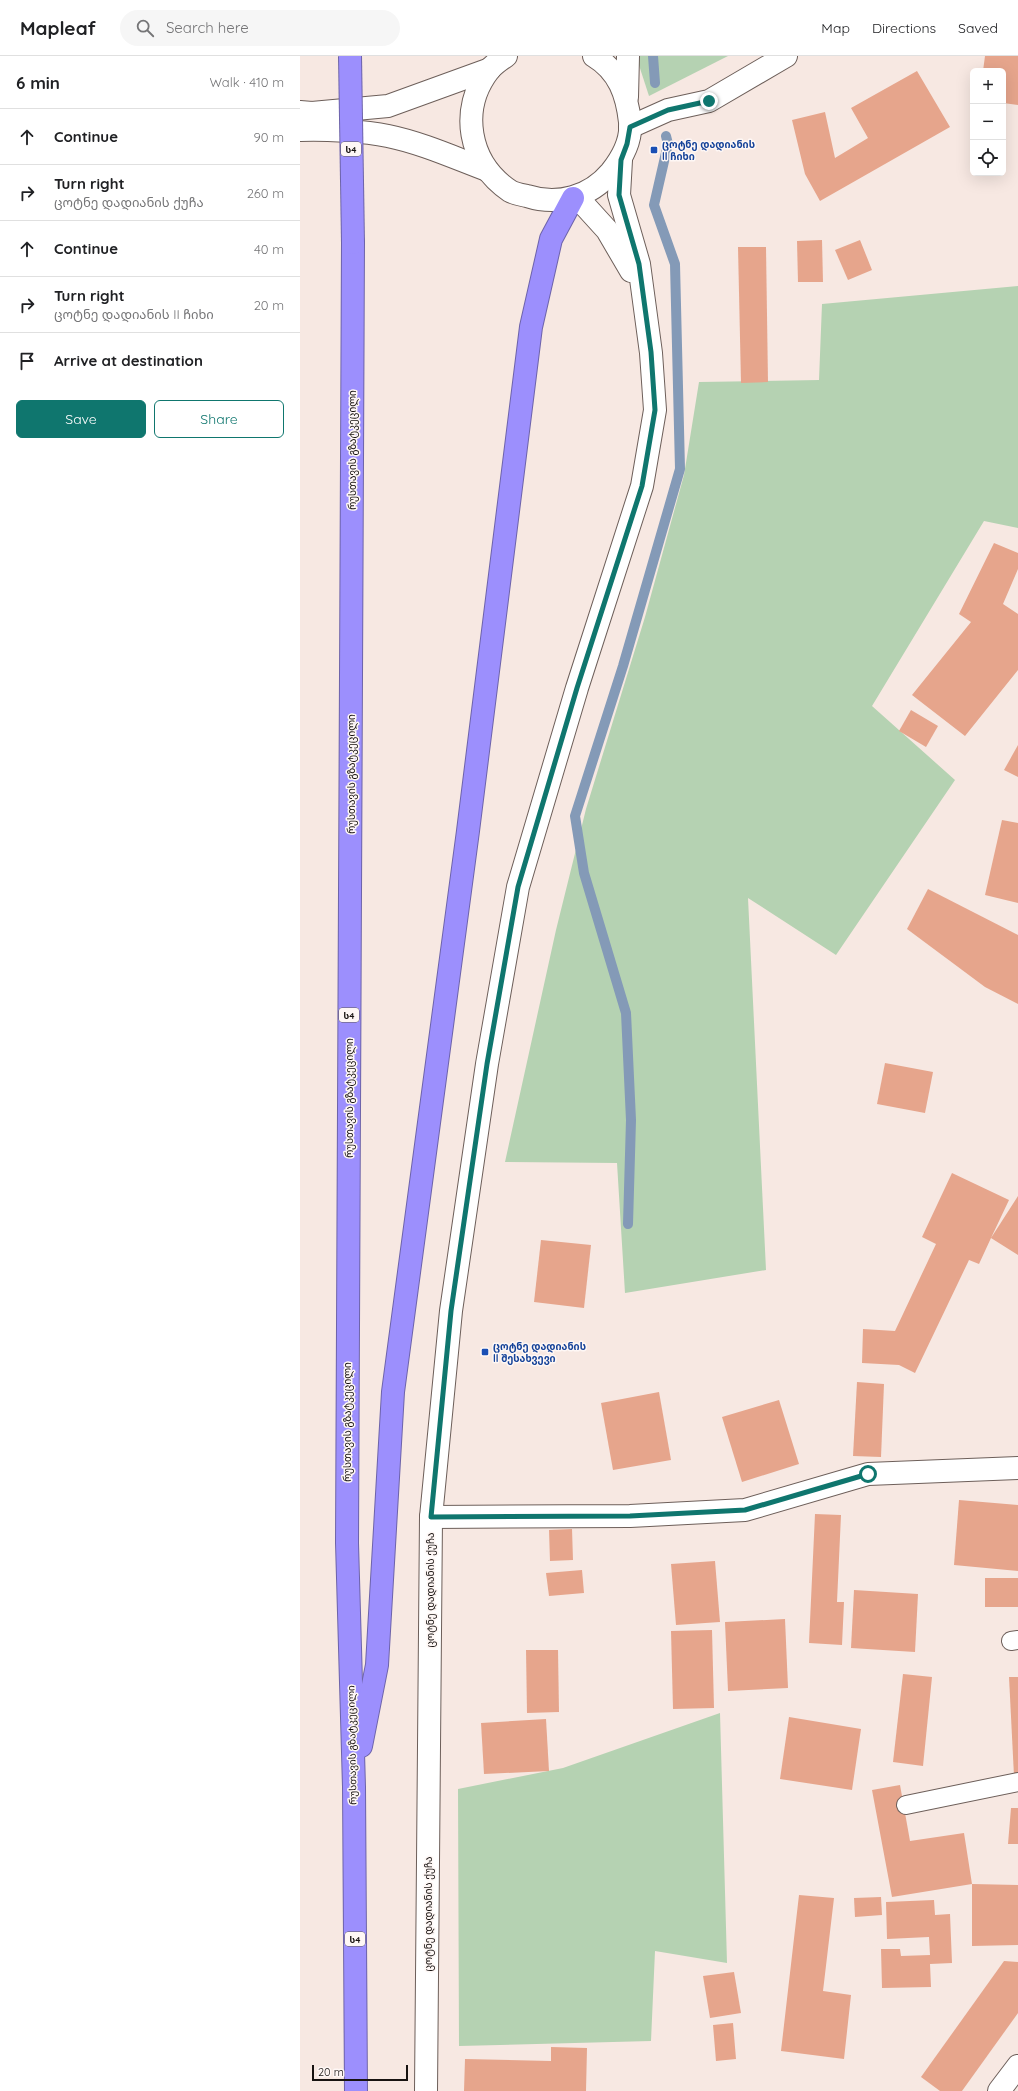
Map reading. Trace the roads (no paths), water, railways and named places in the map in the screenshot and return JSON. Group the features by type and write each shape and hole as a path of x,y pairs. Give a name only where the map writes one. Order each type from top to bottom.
{"highway":[{"name":"რუსთავის გზატკეცილი","path":"350,56 353,243 347,1543 354,1787 356,2091"},
{"path":"354,1787 377,1665 393,1392 467,839 531,327 551,239 575,198"}],"street":[{"path":"594,56 601,60 617,78 627,100"},
{"path":"300,130 388,136 439,151 487,170 511,191 541,201 575,198 602,182 621,160 627,144 630,127 627,100 628,56"},
{"path":"630,127 668,110 709,101 786,56"},
{"path":"300,112 312,113 388,106 498,62"},
{"path":"487,170 474,146 470,118 476,92 498,62"},
{"name":"ცოტნე დადიანის ქუჩა","path":"426,2091 431,1517 451,1311 487,1064 518,887 577,688 642,486 655,410 651,352 639,264 619,195 621,160"},
{"path":"575,198 607,230 626,259 644,300"},
{"path":"431,1517 630,1516 745,1510 868,1474 1018,1468"},
{"path":"999,2091 1018,2066"}],"lane":[{"path":"906,1805 1018,1782"}],"waterway":[{"path":"653,56 655,83"},
{"path":"628,1224 631,1120 626,1013 584,873 575,816 623,666 680,469 675,264 654,205 668,144 666,136"}],"place":[{"name":"ცოტნე დადიანის II ჩიხი","path":"654,150"},
{"name":"ცოტნე დადიანის II შესახვევი","path":"485,1352"}]}
